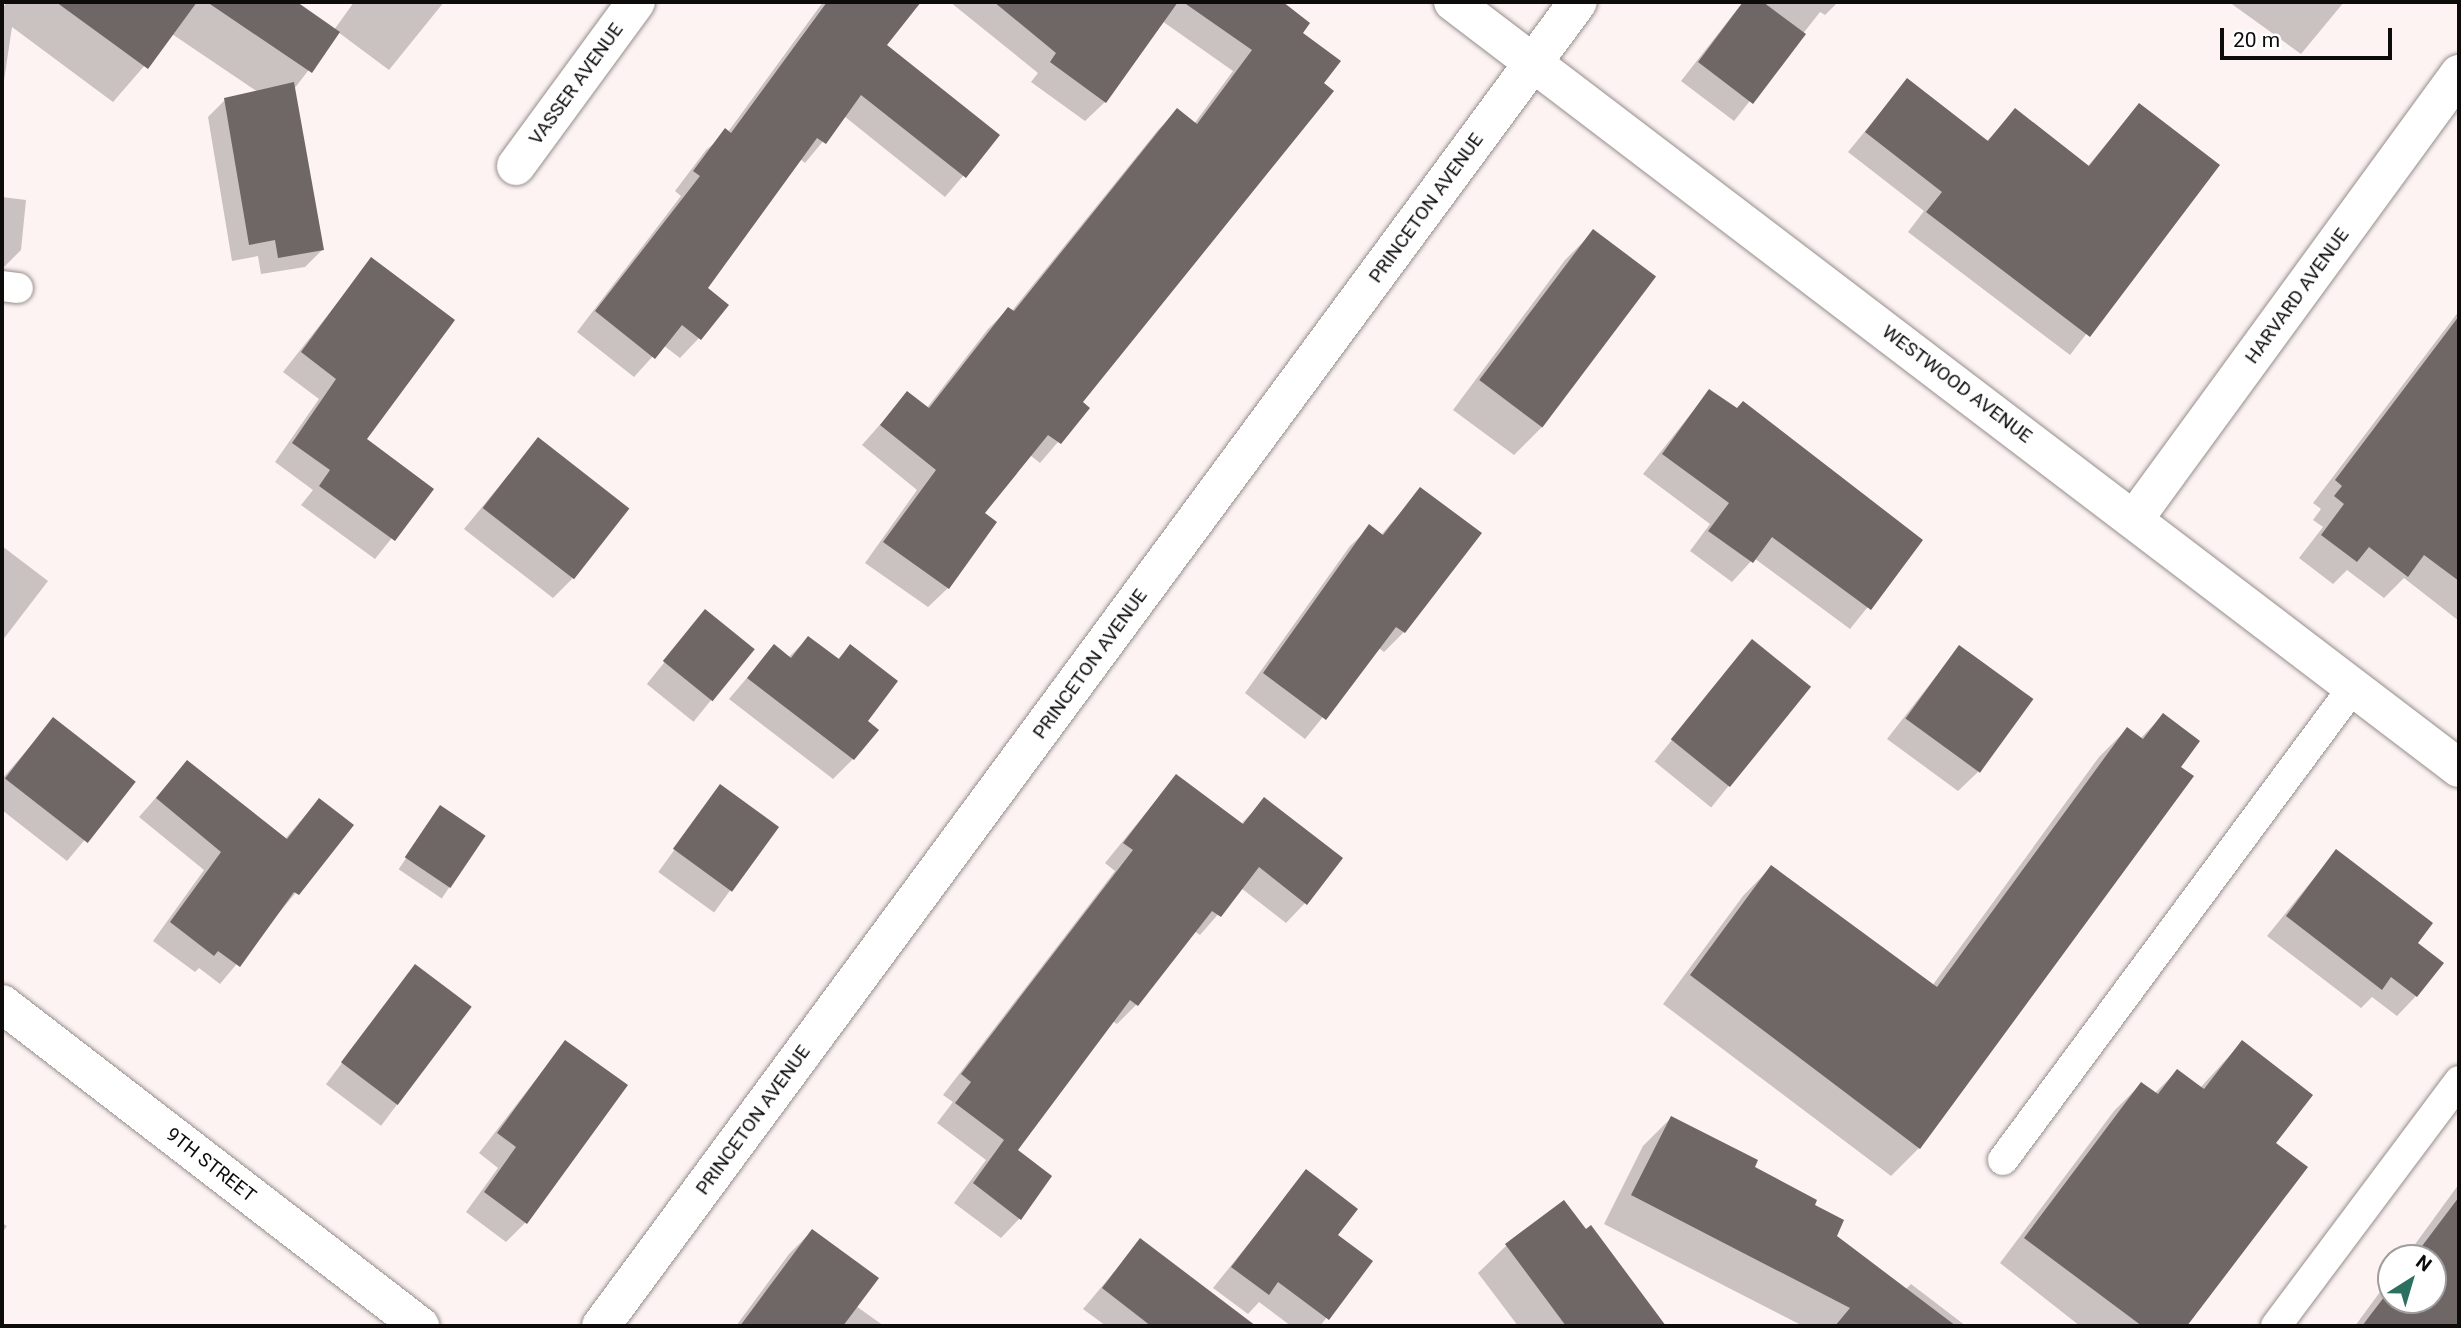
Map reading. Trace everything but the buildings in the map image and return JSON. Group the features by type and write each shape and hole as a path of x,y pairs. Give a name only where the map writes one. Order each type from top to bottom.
{"street":[{"name":"VASSER AVENUE","path":"516,166 636,2"},
{"name":"WESTWOOD AVENUE","path":"1453,2 2135,518 2459,768"},
{"name":"PRINCETON AVENUE","path":"601,1326 1578,2"},
{"name":"HARVARD AVENUE","path":"2135,518 2459,74"},
{"name":"9TH STREET","path":"2,1004 420,1326"}],"lane":[{"path":"2003,1160 2354,687"},
{"path":"2276,1326 2459,1081"}]}
